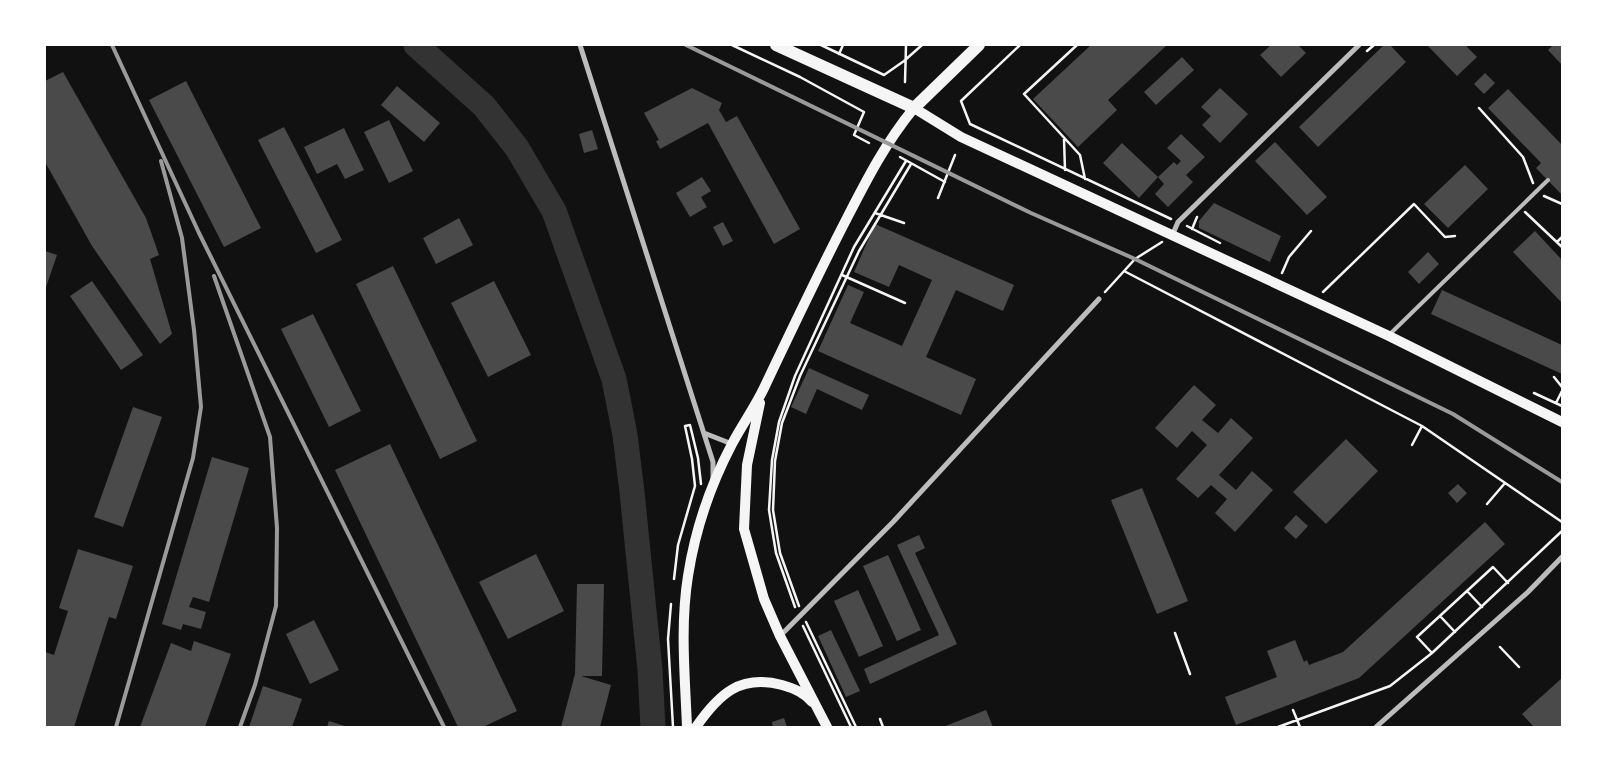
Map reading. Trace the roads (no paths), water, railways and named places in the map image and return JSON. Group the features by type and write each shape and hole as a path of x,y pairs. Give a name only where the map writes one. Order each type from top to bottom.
{"main road":[{"path":"776,45 914,108 961,136 1389,336 1562,422"},
{"path":"687,727 682,637 688,576 696,541 712,489 732,444 761,395 819,272 883,150 914,108 979,45"},
{"path":"761,395 747,465 744,529 764,599 780,636 825,722"},
{"path":"696,727 707,711 725,693 741,684 758,680 792,688 808,698 825,722"}],"street":[{"path":"580,45 713,462 712,489"},
{"path":"1172,236 1178,222 1359,45"},
{"path":"780,636 893,522 1099,299"},
{"path":"704,433 732,444"},
{"path":"1376,727 1561,561"}],"lane":[{"path":"1389,336 1548,180"}],"waterway":[{"path":"416,45 484,106 517,148 554,211 614,379 625,435 632,492 650,670 653,727"}],"railway":[{"path":"112,45 199,233 444,727"},
{"path":"686,45 1031,213 1135,259 1453,414 1562,482"},
{"path":"116,727 193,458 201,407 194,330 182,238 161,161"},
{"path":"214,276 270,437 277,528 276,606 255,685 240,727"}]}
